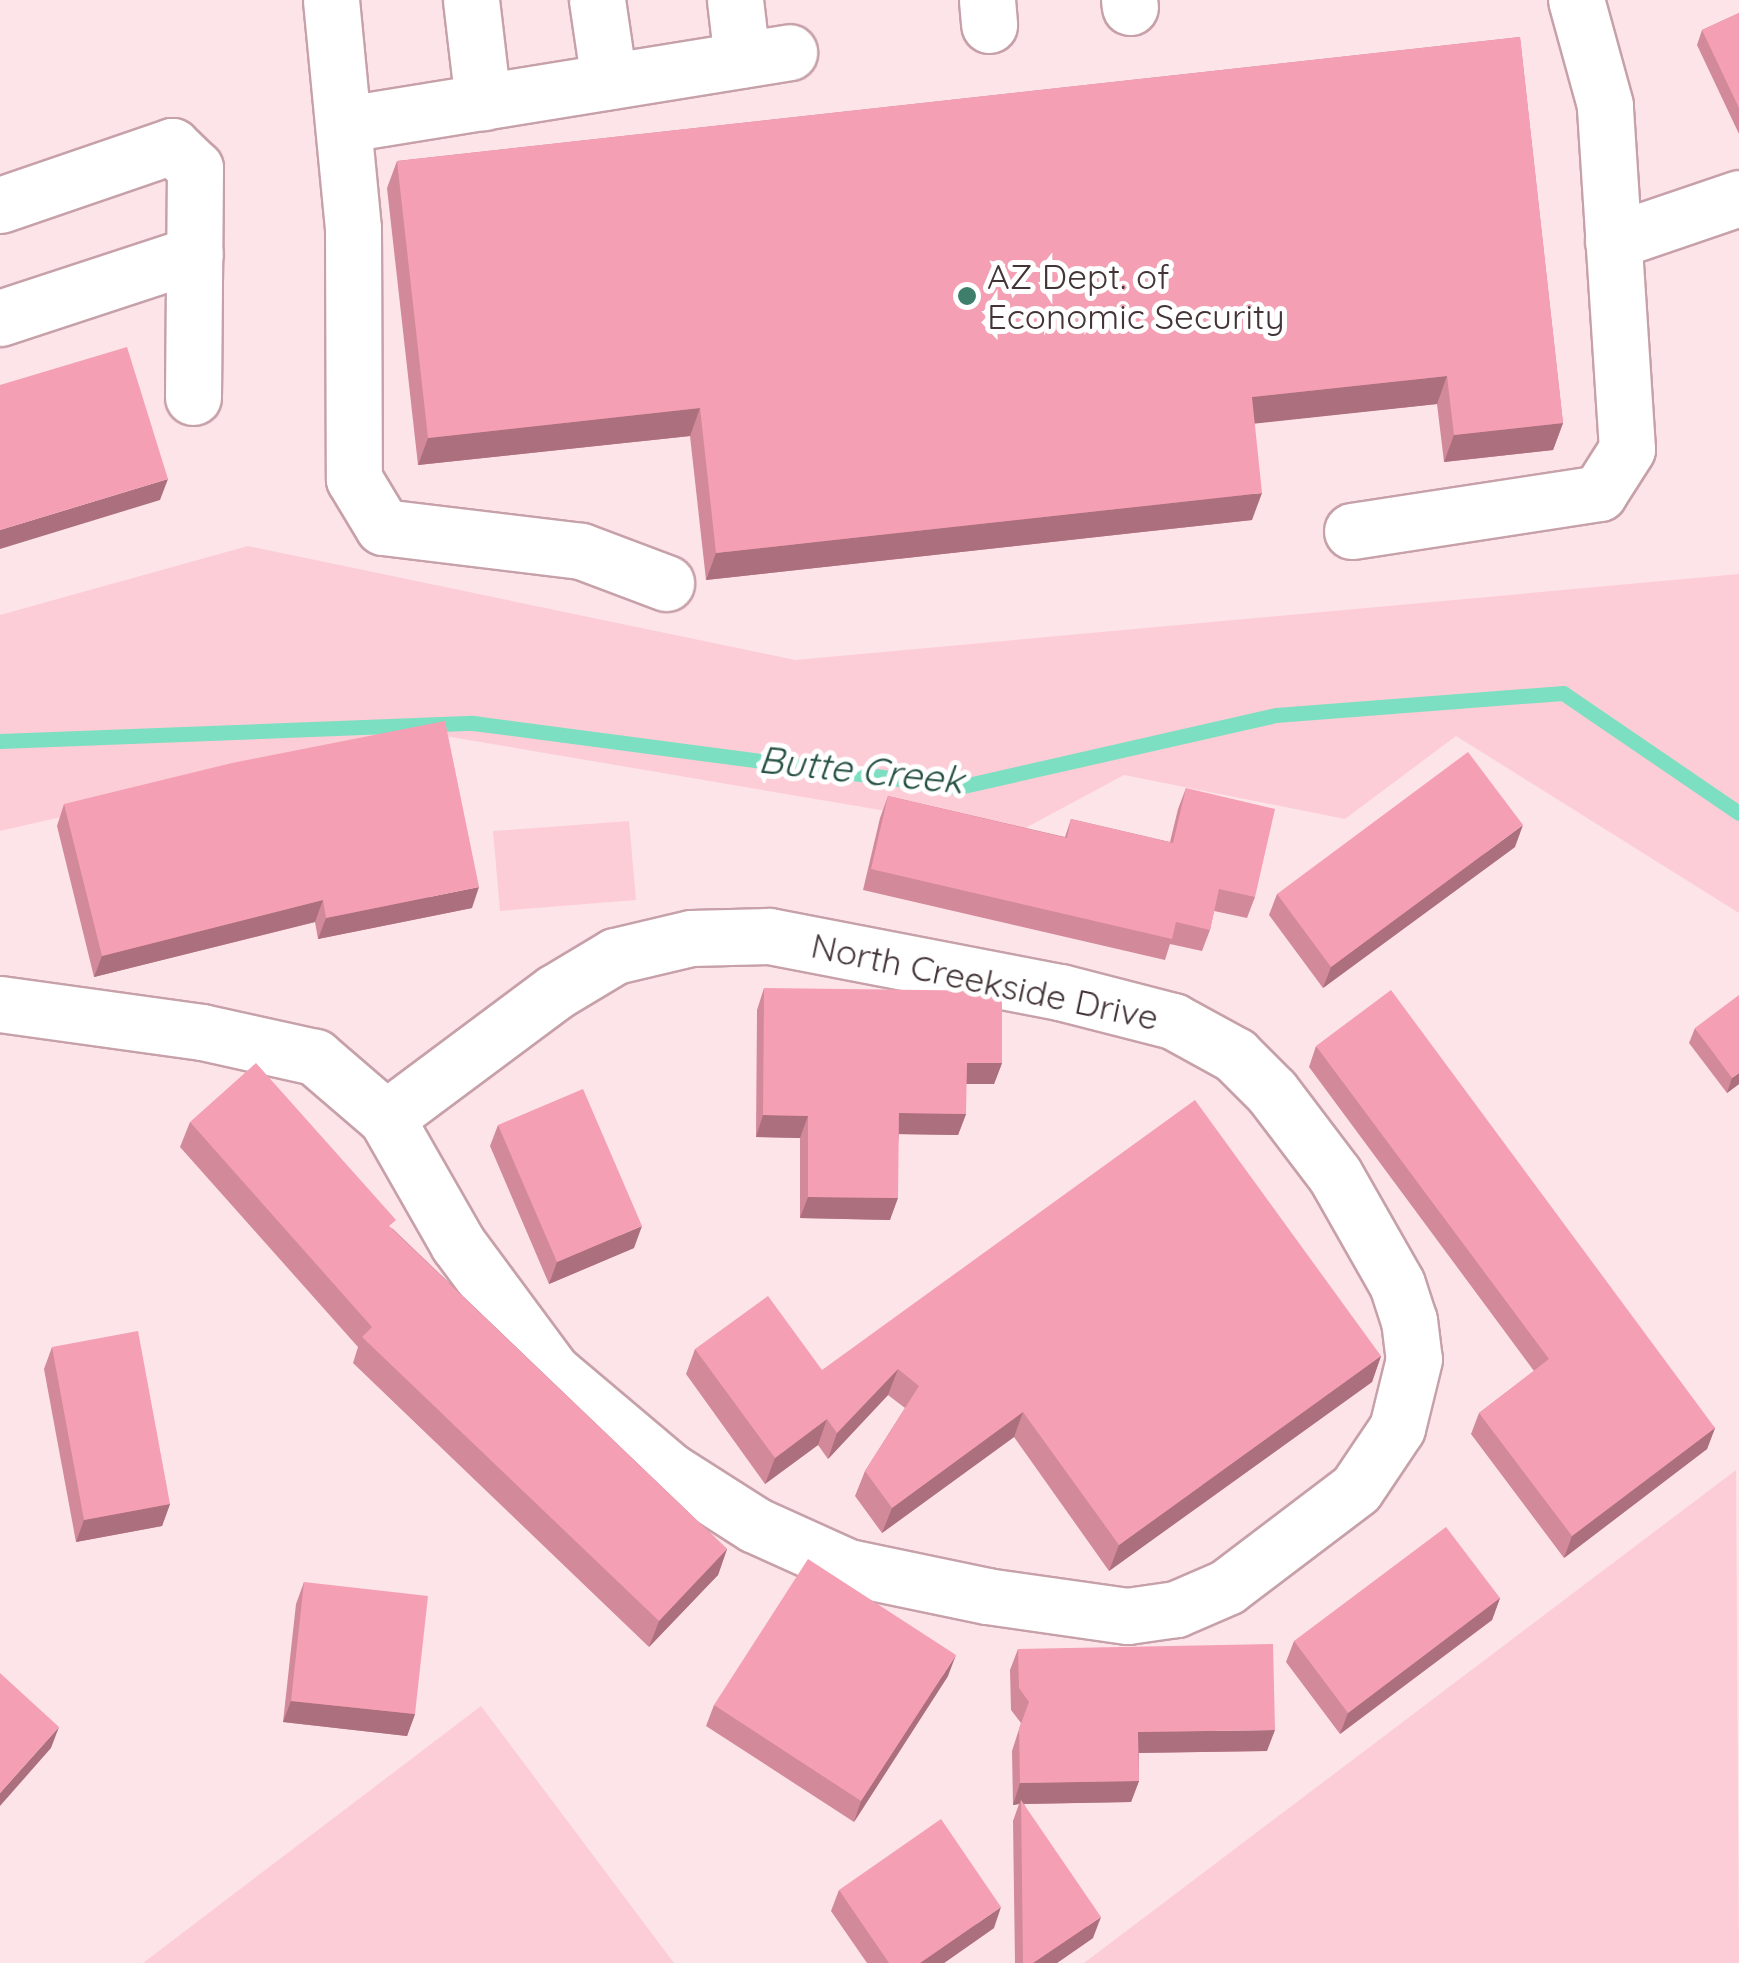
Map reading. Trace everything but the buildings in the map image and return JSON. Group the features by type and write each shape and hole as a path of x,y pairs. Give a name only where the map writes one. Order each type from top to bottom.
{"street":[{"path":"331,0 346,124 354,479 383,527 581,551 666,583"},
{"path":"470,0 484,102"},
{"path":"597,0 609,81"},
{"path":"346,124 765,56 734,0"},
{"path":"1352,531 1598,492 1627,449 1604,105 1576,0"},
{"path":"0,205 172,146 194,168 192,397"},
{"path":"1613,241 1739,198"},
{"path":"0,318 194,254"},
{"name":"North Creekside Drive","path":"0,1004 202,1032 315,1058 386,1118 458,1244 552,1371 669,1470 755,1525 848,1568 1127,1616 1176,1609 1228,1588 1356,1489 1397,1428 1414,1359 1409,1320 1363,1219 1272,1092 1235,1056 1173,1022 975,974 769,936 692,938 600,965 386,1118"}],"shaded area":[{"path":"248,546 795,660 1739,574 1739,913 1456,736 1345,819 1124,775 1016,833 427,733 0,831 0,615"},
{"path":"629,821 636,900 500,911 493,831"},
{"path":"1736,1470 1739,1963 1084,1963"},
{"path":"481,1706 674,1963 143,1963"}],"waterway":[{"name":"Butte Creek","path":"0,741 473,723 959,787 1276,715 1563,693 1739,813"}],"place":[{"name":"AZ Dept. of Economic Security","path":"967,296"}]}
